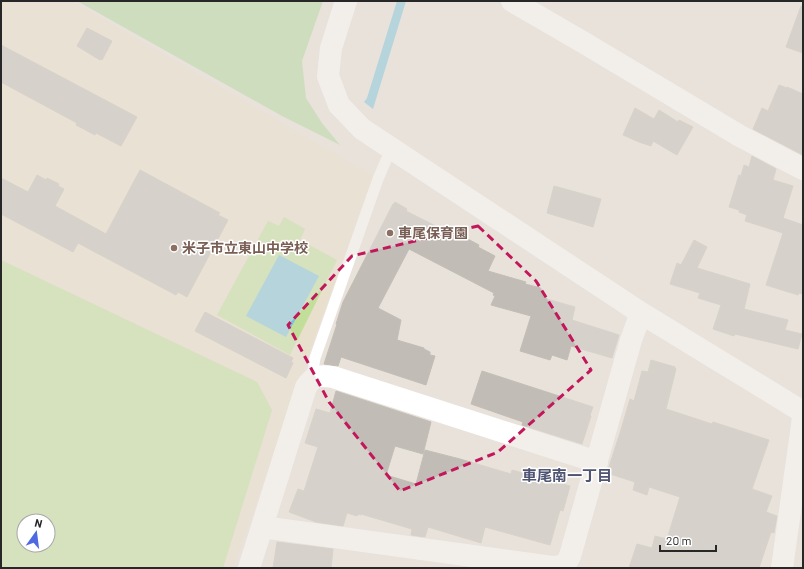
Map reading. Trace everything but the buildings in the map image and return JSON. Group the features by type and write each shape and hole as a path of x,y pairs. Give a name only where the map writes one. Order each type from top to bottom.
{"street":[{"path":"346,1 331,48 328,76 339,105 362,129 641,313 803,412"},
{"path":"512,1 581,40 740,136 803,169"},
{"path":"262,527 466,562 552,567 565,564 572,551 631,340 641,313"},
{"path":"248,568 306,387 311,380 318,376 333,377 596,462"},
{"path":"782,568 803,418"}],"lane":[{"path":"311,380 315,358 320,343 378,179 391,149"}],"highlighted area":[{"path":"478,226 536,281 591,370 498,452 400,491 329,402 288,325 352,256"}],"shaded area":[{"name":"米子市立東山中学校","path":"1,1 72,1 373,176 233,568 1,568"}],"green space":[{"path":"77,1 323,1 302,61 306,98 322,123 340,145 282,116"},
{"path":"284,217 305,229 300,240 337,260 290,355 217,315 268,221 279,226"},
{"path":"1,260 257,382 272,410 223,568 1,568"}],"water":[{"path":"397,1 406,1 373,109 364,102 367,98"},
{"path":"279,255 319,276 286,337 246,316"}],"place":[{"name":"車尾保育園","path":"390,233"},
{"name":"米子市立東山中学校","path":"174,248"}],"district":[{"name":"車尾南一丁目","path":"567,476"}]}
